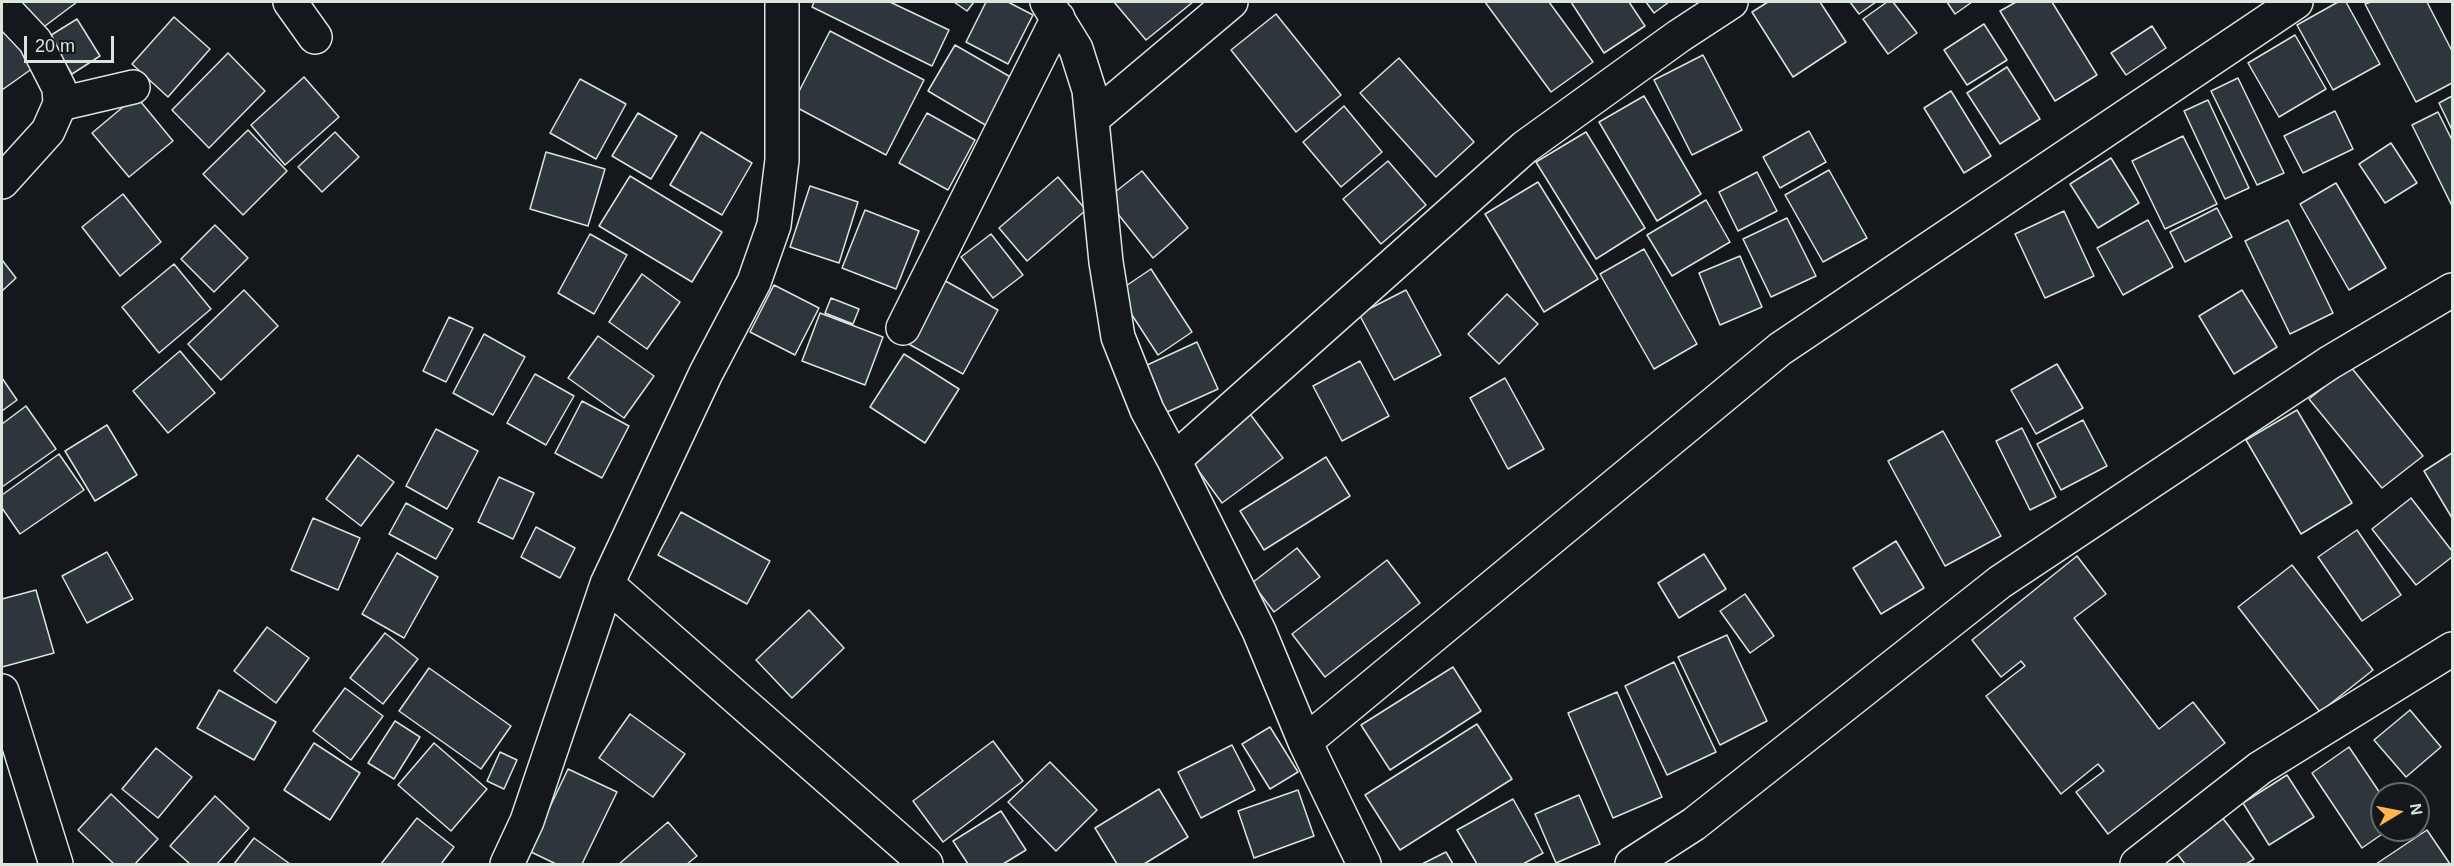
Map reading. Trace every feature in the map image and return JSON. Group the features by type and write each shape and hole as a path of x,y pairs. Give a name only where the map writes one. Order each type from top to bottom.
{"street":[{"path":"290,2 315,37"},
{"path":"508,864 527,821 607,584 706,373 754,282 774,225 782,160 782,2"},
{"path":"1092,119 1231,2"},
{"path":"1174,460 1525,147 1679,36 1731,2"},
{"path":"1305,742 1780,349 2296,2"},
{"path":"2,6 35,41 59,88 60,104 48,131 2,182"},
{"path":"1053,10 1076,49 1089,90 1106,262 1118,337 1147,410 1259,631 1305,742 1364,864"},
{"path":"903,328 1053,10"},
{"path":"60,104 134,87"},
{"path":"1632,864 1694,824 2000,582 2329,363 2452,290"},
{"path":"607,584 926,864"},
{"path":"2137,864 2260,768 2452,649"},
{"path":"2,691 56,864"}],"building":[{"path":"14,2 77,2 37,32"},
{"path":"814,2 890,2 949,30 932,66 812,7"},
{"path":"954,2 974,2 967,11"},
{"path":"986,2 1008,2 1033,15 1008,64 966,42"},
{"path":"1114,2 1193,2 1146,40"},
{"path":"1485,2 1549,2 1593,62 1551,92"},
{"path":"1571,2 1629,2 1645,26 1604,53"},
{"path":"1646,2 1669,2 1654,13"},
{"path":"1768,2 1820,2 1846,42 1793,77 1752,12"},
{"path":"1850,2 1876,2 1859,14"},
{"path":"1887,2 1893,2 1917,33 1888,54 1863,19"},
{"path":"1947,2 1972,2 1955,14"},
{"path":"2016,2 2052,2 2097,75 2055,101 2000,11"},
{"path":"2338,2 2346,2 2380,64 2333,90 2297,25"},
{"path":"2371,2 2427,2 2452,51 2452,83 2416,102 2365,4"},
{"path":"1276,14 1341,95 1296,132 1231,50"},
{"path":"174,17 210,49 168,97 132,64"},
{"path":"77,19 100,56 72,74 48,37"},
{"path":"2,20 33,68 2,90"},
{"path":"1984,24 2007,60 1967,85 1944,50"},
{"path":"2152,26 2166,48 2126,75 2111,53"},
{"path":"830,31 924,80 886,155 792,105"},
{"path":"2295,35 2326,89 2279,117 2248,63"},
{"path":"955,45 1014,79 987,126 928,91"},
{"path":"228,53 265,91 209,148 172,110"},
{"path":"1703,55 1742,130 1692,155 1654,80"},
{"path":"1399,58 1474,142 1436,177 1360,93"},
{"path":"2007,67 2040,119 2000,144 1967,93"},
{"path":"304,77 339,117 285,165 251,125"},
{"path":"2238,78 2284,173 2257,185 2211,91"},
{"path":"580,79 626,104 596,159 550,133"},
{"path":"1951,91 1991,156 1964,173 1924,108"},
{"path":"136,96 173,141 129,177 92,133"},
{"path":"1644,96 1701,194 1657,221 1599,122"},
{"path":"2452,96 2452,130 2439,103"},
{"path":"2208,100 2249,188 2225,199 2184,111"},
{"path":"1344,106 1382,152 1341,187 1303,142"},
{"path":"2335,111 2353,149 2303,173 2284,136"},
{"path":"2438,112 2452,140 2452,206 2412,125"},
{"path":"638,113 677,136 651,179 612,156"},
{"path":"927,113 975,140 948,190 899,163"},
{"path":"248,130 287,171 243,215 203,174"},
{"path":"1809,131 1826,162 1780,188 1763,157"},
{"path":"335,132 359,157 322,192 298,167"},
{"path":"701,132 752,163 722,215 670,185"},
{"path":"1586,132 1645,228 1596,259 1536,162"},
{"path":"2183,136 2217,204 2165,229 2132,161"},
{"path":"2391,143 2417,183 2385,203 2359,164"},
{"path":"546,152 605,169 588,226 530,209"},
{"path":"2111,158 2139,203 2098,228 2070,184"},
{"path":"1388,161 1426,205 1381,244 1343,199"},
{"path":"1829,170 1867,238 1823,262 1785,195"},
{"path":"1142,171 1188,228 1153,258 1106,199"},
{"path":"1757,172 1777,211 1738,231 1719,192"},
{"path":"630,176 722,232 692,282 599,226"},
{"path":"1058,177 1086,210 1027,261 999,228"},
{"path":"1538,182 1598,279 1544,312 1485,214"},
{"path":"2336,183 2386,268 2349,290 2300,204"},
{"path":"810,186 858,202 839,263 790,247"},
{"path":"123,194 161,242 120,276 82,227"},
{"path":"1706,200 1730,242 1672,276 1647,235"},
{"path":"2217,208 2232,237 2185,262 2170,232"},
{"path":"865,210 919,231 896,289 842,268"},
{"path":"2064,211 2094,276 2045,298 2015,234"},
{"path":"1787,218 1816,276 1771,297 1743,239"},
{"path":"2148,220 2173,267 2123,295 2097,248"},
{"path":"2288,220 2333,313 2290,334 2245,241"},
{"path":"215,225 248,258 214,292 181,259"},
{"path":"590,234 627,255 594,314 558,293"},
{"path":"991,234 1023,275 993,298 961,257"},
{"path":"1644,249 1697,344 1654,369 1600,274"},
{"path":"1740,256 1762,307 1720,325 1699,273"},
{"path":"2,260 16,278 2,291"},
{"path":"174,264 211,309 159,353 122,307"},
{"path":"1151,269 1192,332 1158,355 1117,292"},
{"path":"642,274 680,302 647,349 609,322"},
{"path":"940,278 998,310 963,374 905,342"},
{"path":"774,285 819,308 795,355 750,332"},
{"path":"244,290 278,326 221,380 188,344"},
{"path":"1406,290 1441,355 1394,380 1359,314"},
{"path":"2242,290 2277,347 2234,374 2199,316"},
{"path":"1507,294 1538,324 1499,364 1468,334"},
{"path":"831,298 859,309 853,324 825,313"},
{"path":"820,313 883,337 865,385 802,361"},
{"path":"449,317 473,328 446,382 423,371"},
{"path":"484,334 525,357 493,415 453,393"},
{"path":"598,336 654,376 624,418 568,378"},
{"path":"1197,342 1218,389 1165,413 1145,366"},
{"path":"180,351 215,393 168,433 133,391"},
{"path":"904,354 959,389 925,443 870,407"},
{"path":"1360,361 1389,416 1342,441 1313,386"},
{"path":"2057,364 2083,408 2036,434 2011,390"},
{"path":"2350,366 2423,456 2382,488 2309,399"},
{"path":"535,374 574,396 546,445 507,423"},
{"path":"2,378 17,400 2,411"},
{"path":"1505,378 1544,449 1508,469 1470,398"},
{"path":"582,401 629,426 602,478 555,453"},
{"path":"26,406 56,449 2,487 2,424"},
{"path":"2297,410 2352,503 2301,534 2246,440"},
{"path":"1250,414 1283,458 1222,503 1190,459"},
{"path":"2083,420 2107,466 2061,490 2037,444"},
{"path":"107,425 137,475 95,501 65,451"},
{"path":"2022,428 2056,497 2030,510 1996,441"},
{"path":"436,429 478,451 447,509 406,486"},
{"path":"1943,431 2001,536 1945,566 1888,461"},
{"path":"2452,453 2452,518 2424,471"},
{"path":"59,454 84,490 20,534 2,508 2,495"},
{"path":"358,455 394,482 361,526 326,499"},
{"path":"1326,457 1350,496 1264,550 1240,511"},
{"path":"499,477 534,493 513,539 478,522"},
{"path":"2411,498 2452,551 2452,557 2416,585 2372,529"},
{"path":"406,503 453,529 436,559 389,534"},
{"path":"681,512 770,561 747,604 658,555"},
{"path":"313,518 360,538 338,590 291,570"},
{"path":"536,527 575,548 560,578 521,557"},
{"path":"2357,530 2401,595 2362,621 2318,557"},
{"path":"1896,541 1924,588 1881,614 1853,568"},
{"path":"1297,548 1320,577 1274,612 1252,583"},
{"path":"107,552 133,599 87,623 62,576"},
{"path":"397,553 438,577 404,638 362,614"},
{"path":"1704,554 1726,589 1679,618 1658,583"},
{"path":"2077,556 2106,594 2074,618 2159,729 2193,702 2225,743 2108,834 2076,792 2104,771 2098,764 2061,794 1986,696 2025,666 2021,661 2001,677 1972,640"},
{"path":"1387,560 1420,603 1325,677 1292,634"},
{"path":"2292,565 2373,670 2320,712 2238,607"},
{"path":"36,590 54,653 2,667 2,599"},
{"path":"1745,594 1774,636 1750,653 1720,611"},
{"path":"809,610 844,648 792,698 756,660"},
{"path":"267,627 309,658 276,703 234,671"},
{"path":"385,633 418,659 383,704 350,678"},
{"path":"1727,635 1767,721 1720,745 1678,657"},
{"path":"1674,662 1716,752 1667,775 1625,686"},
{"path":"1453,667 1481,711 1390,770 1361,725"},
{"path":"429,668 511,726 481,769 399,711"},
{"path":"345,688 383,716 351,760 313,731"},
{"path":"219,690 276,722 254,760 197,728"},
{"path":"1617,692 1662,797 1613,818 1568,713"},
{"path":"2410,710 2441,747 2406,777 2374,740"},
{"path":"630,714 685,754 653,797 599,758"},
{"path":"395,721 420,737 394,779 368,763"},
{"path":"1477,724 1512,779 1400,850 1365,795"},
{"path":"1270,727 1298,772 1270,789 1242,744"},
{"path":"993,741 1023,781 943,842 913,801"},
{"path":"314,743 360,773 330,820 284,790"},
{"path":"434,743 487,789 451,831 398,785"},
{"path":"1232,745 1255,790 1201,818 1178,772"},
{"path":"2349,747 2373,782 2370,782 2371,842 2362,848 2312,773"},
{"path":"156,748 192,777 158,818 122,789"},
{"path":"500,752 517,760 504,789 487,781"},
{"path":"1050,762 1097,810 1056,851 1008,802"},
{"path":"568,769 617,792 582,864 556,864 529,851"},
{"path":"2287,775 2314,817 2269,845 2243,803"},
{"path":"1159,789 1188,837 1144,864 1117,864 1095,828"},
{"path":"1298,790 1314,836 1254,858 1238,811"},
{"path":"111,794 158,839 135,864 114,864 78,830"},
{"path":"1579,795 1600,844 1556,863 1535,814"},
{"path":"215,796 249,828 217,864 190,864 170,846"},
{"path":"1513,799 1543,853 1523,864 1477,864 1457,830"},
{"path":"1001,811 1026,850 1003,864 968,864 953,841"},
{"path":"2218,812 2254,859 2246,864 2185,864 2172,847"},
{"path":"417,818 454,847 441,864 381,864"},
{"path":"668,822 697,856 687,864 619,864"},
{"path":"2430,834 2450,864 2376,864 2409,842 2430,842"},
{"path":"254,838 290,864 234,864"},
{"path":"1446,852 1453,864 1422,864"}]}
